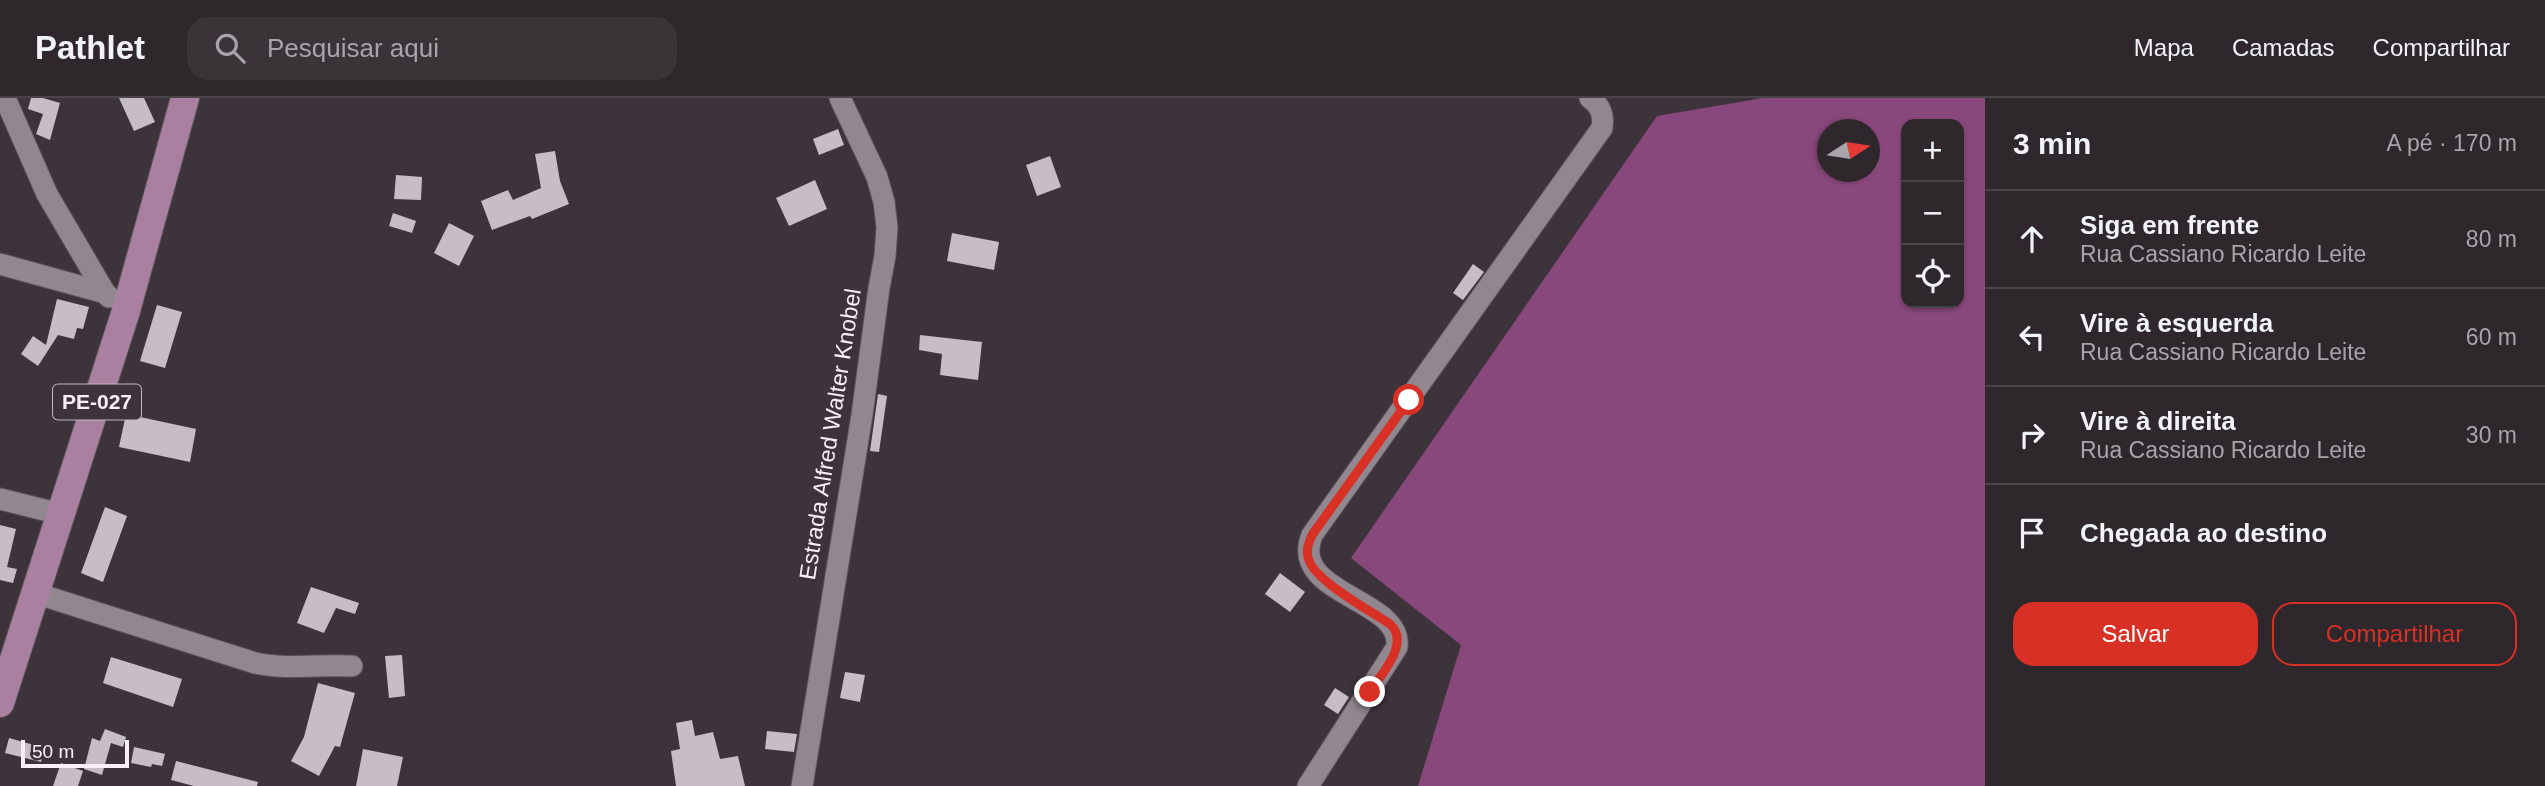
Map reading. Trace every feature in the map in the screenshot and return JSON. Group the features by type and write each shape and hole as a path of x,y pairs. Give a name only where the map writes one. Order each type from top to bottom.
{"main road":[{"name":"PE-027","path":"0,703 125,314 185,98"}],"street":[{"path":"5,98 47,194 105,293 125,314"},
{"name":"Estrada Alfred Walter Knobel","path":"802,786 862,415 887,228 877,177 839,98"},
{"path":"1308,786 1397,647 1398,637 1390,624 1317,573 1308,556 1312,535 1602,128 1602,113 1590,98"},
{"path":"0,264 105,293"},
{"path":"0,499 60,514"},
{"path":"35,593 254,663 281,667 321,664 352,666"}],"shaded area":[{"path":"1763,98 1985,98 1985,786 1418,786 1461,645 1351,558 1657,116"}],"building":[{"path":"31,98 60,103 50,140 36,134 43,114 28,109"},
{"path":"119,98 144,98 155,122 134,131"},
{"path":"838,129 844,145 819,155 813,139"},
{"path":"555,151 560,181 569,204 532,219 530,216 492,230 481,201 508,190 513,200 541,188 535,154"},
{"path":"1050,156 1061,187 1037,196 1026,165"},
{"path":"396,175 422,177 421,200 394,199"},
{"path":"815,180 827,209 789,226 776,198"},
{"path":"393,213 416,221 412,233 389,226"},
{"path":"449,223 474,236 459,266 434,253"},
{"path":"952,233 999,242 994,270 947,261"},
{"path":"1473,264 1484,272 1463,300 1453,293"},
{"path":"57,299 89,307 83,329 77,328 74,339 58,335 38,366 21,354 33,336 46,345"},
{"path":"157,305 182,312 165,368 140,361"},
{"path":"920,335 982,342 978,380 940,375 942,354 919,350"},
{"path":"878,394 887,396 879,452 870,451"},
{"path":"126,414 196,429 190,462 119,447"},
{"path":"105,507 127,516 103,582 81,573"},
{"path":"0,525 16,529 7,567 17,569 13,583 0,580"},
{"path":"1280,573 1305,592 1290,612 1265,594"},
{"path":"311,587 359,603 355,614 336,608 324,633 297,623"},
{"path":"402,655 405,696 389,698 385,656"},
{"path":"111,657 182,679 173,707 103,683"},
{"path":"845,672 865,675 860,702 840,698"},
{"path":"318,683 355,693 340,747 335,746 319,776 291,761 304,737"},
{"path":"1335,688 1349,697 1338,714 1324,705"},
{"path":"692,720 695,736 713,732 720,759 738,756 745,786 676,786 671,751 680,749 676,723"},
{"path":"105,729 126,737 123,747 111,743 102,775 84,769 92,738 100,741"},
{"path":"767,731 797,734 794,752 765,749"},
{"path":"9,738 45,748 41,762 5,753"},
{"path":"134,747 165,754 162,766 131,763"},
{"path":"363,749 403,757 397,786 356,786"},
{"path":"176,761 258,782 257,786 194,786 171,780"},
{"path":"61,763 83,771 78,786 53,786"}],"route":[{"path":"1370,692 1397,647 1397,632 1390,624 1317,573 1311,566 1308,546 1312,535 1409,400"}]}
